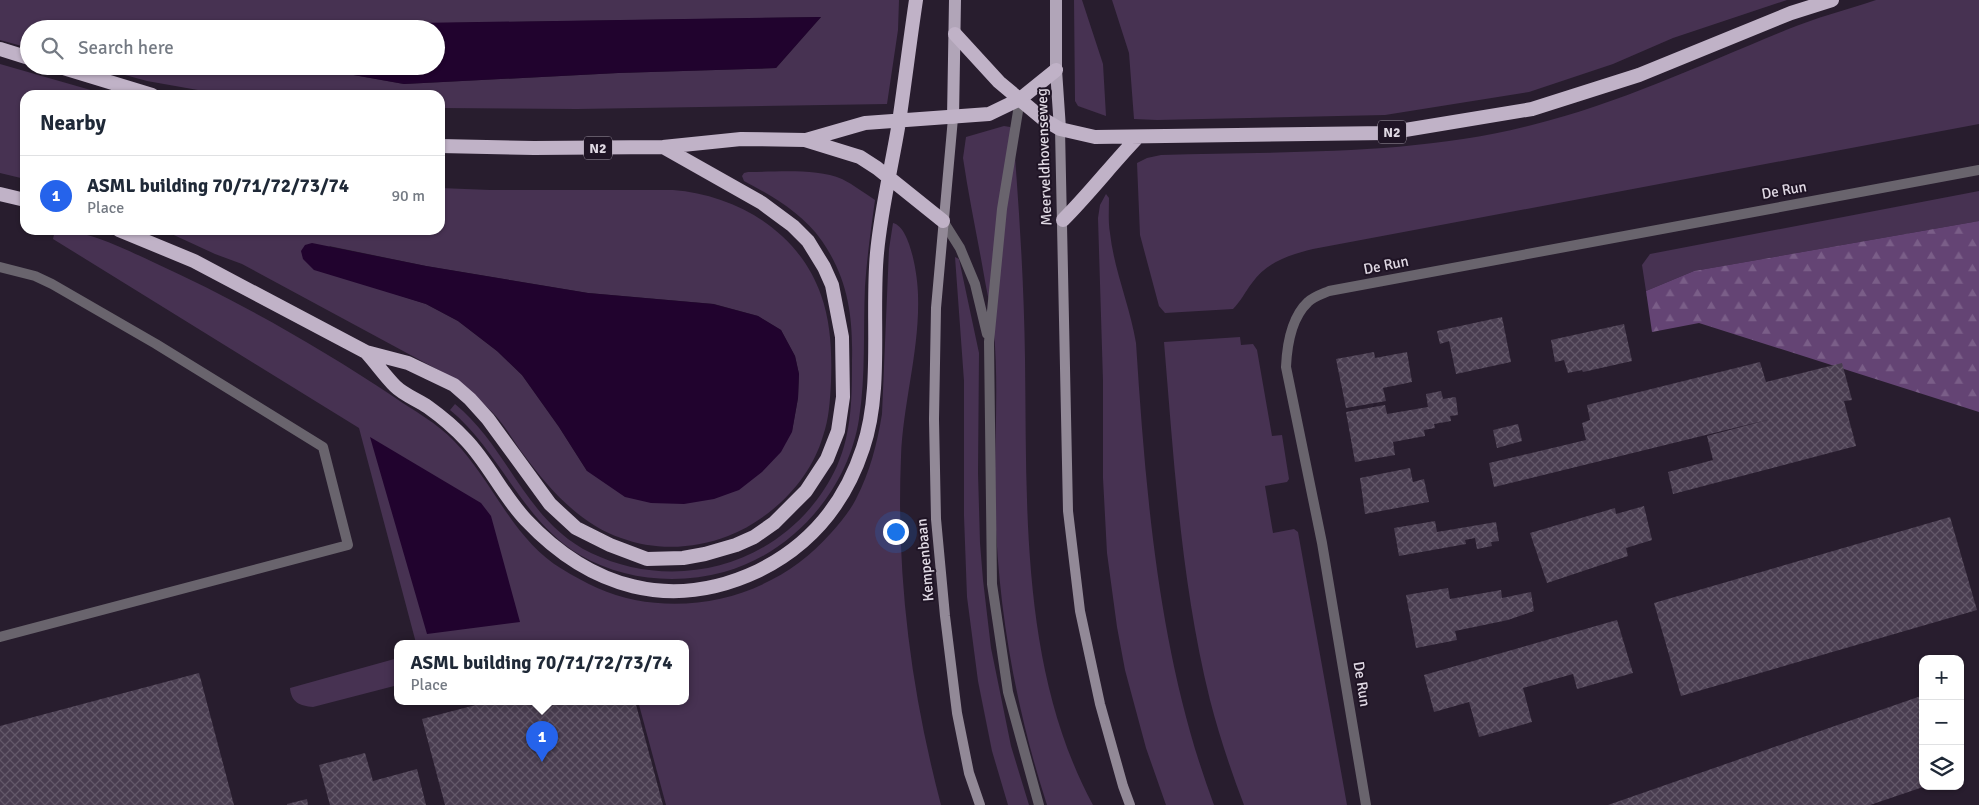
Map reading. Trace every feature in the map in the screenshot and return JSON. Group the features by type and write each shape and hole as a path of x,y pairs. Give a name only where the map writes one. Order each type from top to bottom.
{"highway":[{"path":"366,352 397,387 449,422 469,443 524,519 550,544 579,566 640,589 675,592 703,589 737,580 768,566 792,550 824,522 845,489 864,445 873,404 876,257 899,121 916,0"},
{"name":"N2","path":"1060,129 1095,137 1387,133 1532,109 1639,75 1791,13 1832,0"},
{"path":"955,34 999,82 1043,119 1060,129"},
{"path":"0,49 20,55"},
{"path":"953,118 989,114 1020,100 1056,70"},
{"path":"86,75 136,90"},
{"name":"N2","path":"805,140 865,123 953,118"},
{"path":"1063,220 1093,190 1106,171 1138,137"},
{"name":"N2","path":"445,146 534,148 663,147 741,139 805,140 860,157 889,177 943,221"},
{"path":"132,235 194,260 366,352 408,363 454,385 488,418 550,504 576,528 610,545 647,558 682,558 706,554 736,545 754,537 774,523 806,491 827,459 838,431 843,396 842,337 832,285 824,267 808,241 793,226 762,203 663,147"},
{"path":"0,194 20,199"}],"main road":[{"path":"943,221 953,118 955,0"},
{"name":"Meerveldhovenseweg","path":"1056,0 1056,70 1063,220 1068,511 1080,611 1100,704 1130,805"},
{"name":"Kempenbaan","path":"943,221 936,308 934,419 936,519 957,713 969,773 980,805"}],"street":[{"path":"1020,100 1002,209 989,342 992,584 1008,692 1039,805"},
{"name":"De Run","path":"1366,805 1322,543 1286,367 1291,333 1298,314 1309,300 1329,291 1979,170"},
{"path":"943,221 960,248 975,284 989,342"},
{"path":"0,267 35,276 52,284 156,344 324,447 348,546 0,637"}],"shaded area":[{"path":"0,0 899,0 898,30 887,104 577,109 445,108 445,90 198,90 125,75 354,75 404,84 618,73 776,68 821,17 445,23 445,20 20,20 20,46 0,40"},
{"path":"1074,0 1082,0 1103,64 1106,116 1078,106 1075,101"},
{"path":"1112,0 1787,0 1673,38 1613,64 1529,92 1385,115 1157,120 1134,119 1129,53"},
{"path":"1876,0 1979,0 1979,124 1313,249 1279,260 1264,270 1233,309 1165,313 1159,306 1140,235 1137,163 1147,158 1161,155 1301,152 1394,147 1487,135 1532,125 1597,106 1797,26"},
{"path":"821,17 776,68 618,73 404,84 354,75 445,75 445,23"},
{"path":"0,64 20,70 20,75 38,75 91,90 20,90 20,178 0,173"},
{"path":"1004,126 1010,127 1013,131 1019,216 1024,330 1028,529 1032,586 1040,643 1052,699 1069,753 1093,805 1047,805 1017,692 999,578 995,500 996,375 992,314 963,158 966,137"},
{"path":"796,171 820,173 842,179 875,200 865,286 861,402 853,445 843,470 830,494 813,515 794,534 773,550 749,563 706,576 669,579 650,578 614,570 580,555 542,523 526,505 484,445 450,410 455,404 474,422 490,441 533,503 568,539 591,553 626,566 662,571 698,570 732,561 765,546 793,525 818,499 837,466 846,440 852,387 850,313 838,269 822,241 806,222 796,214 777,200 744,181 742,176 748,172"},
{"path":"445,188 673,190 697,193 742,209 763,221 781,235 798,253 811,273 821,295 827,316 830,338 831,382 827,423 817,453 799,483 787,497 759,520 728,536 702,544 661,547 634,542 606,532 579,515 566,504 534,468 494,414 442,372 242,264 174,235 445,235","holes":["329,246 426,266 588,293 714,304 758,316 781,330 795,356 799,374 798,398 792,431 587,471 522,375 497,351 458,321 426,304 377,288"]},
{"path":"1979,191 1979,221 1694,271 1646,291 1642,265 1650,254"},
{"path":"1106,194 1109,198 1109,224 1112,247 1136,343 1151,519 1168,635 1180,693 1195,749 1214,805 1166,805 1146,748 1125,670 1117,627 1107,553 1103,478 1103,381 1098,218 1100,205"},
{"path":"893,223 899,227 909,243 917,278 918,315 902,437 901,545 908,632 914,676 930,762 941,805 666,805 639,705 689,705 689,640 415,640 359,428 53,239 54,235 86,235 106,241 217,293 307,342 440,428 468,457 517,526 545,557 562,569 597,588 625,598 662,603 716,600 742,593 766,582 790,569 811,553 831,533 851,508 865,479 872,458 882,414 889,249"},
{"path":"312,243 426,266 588,293 713,304 758,316 781,330 795,356 799,374 798,398 792,432 781,452 762,472 739,490 714,499 684,504 651,503 625,497 587,471 522,375 497,351 458,321 426,304 314,270 303,259 301,251 305,245"},
{"path":"955,257 959,259 979,353 978,473 980,543 991,648 1011,746 1029,805 1008,805 992,751 978,681 967,597 964,516 964,381"},
{"path":"1240,337 1241,345 1253,344 1257,350 1272,436 1282,435 1289,479 1287,482 1265,486 1273,533 1294,529 1298,532 1347,805 1244,805 1210,700 1200,656 1185,567 1175,477 1164,342"},
{"path":"370,437 481,503 491,516 520,622 427,634"},
{"path":"394,659 394,686 313,707 304,706 294,700 290,688"}],"green space":[{"path":"1979,221 1979,412 1699,323 1652,332 1646,291 1694,271"}],"building":[{"path":"1502,317 1511,362 1456,374 1449,341 1440,344 1437,331"},
{"path":"1624,324 1632,361 1583,372 1582,370 1568,373 1564,360 1555,362 1551,340"},
{"path":"1374,352 1375,358 1407,352 1412,382 1383,388 1386,401 1346,408 1336,359"},
{"path":"1760,362 1766,382 1842,363 1852,400 1844,401 1856,446 1673,494 1668,472 1713,460 1707,436 1771,419 1494,487 1489,463 1586,440 1582,423 1590,420 1587,405"},
{"path":"1441,391 1443,399 1456,398 1458,415 1450,416 1451,421 1434,424 1435,428 1424,430 1425,436 1393,442 1395,455 1355,462 1346,412 1385,405 1387,414 1428,407 1426,394"},
{"path":"1518,424 1522,441 1497,448 1493,430"},
{"path":"1410,468 1413,482 1424,479 1429,502 1365,514 1360,478"},
{"path":"1644,506 1652,540 1626,548 1628,556 1547,583 1530,533 1615,508 1616,514"},
{"path":"1950,517 1977,610 1681,696 1654,603"},
{"path":"1435,521 1437,532 1496,522 1499,541 1491,542 1492,546 1477,549 1475,538 1465,540 1466,544 1399,556 1394,528"},
{"path":"1448,588 1450,599 1501,590 1502,598 1531,592 1534,611 1508,620 1455,631 1457,640 1416,648 1406,595"},
{"path":"1617,620 1633,673 1577,689 1573,674 1523,688 1532,722 1479,737 1469,702 1434,712 1424,675"},
{"path":"199,673 234,805 0,805 0,726"},
{"path":"1919,697 1919,788 1870,805 1608,805"},
{"path":"476,705 636,705 663,805 445,805 422,719"},
{"path":"365,753 373,781 417,769 426,805 330,805 319,765"},
{"path":"307,799 308,805 287,805 287,804"}],"place":[{"name":"ASML building 70/71/72/73/74","path":"542,762"}]}
